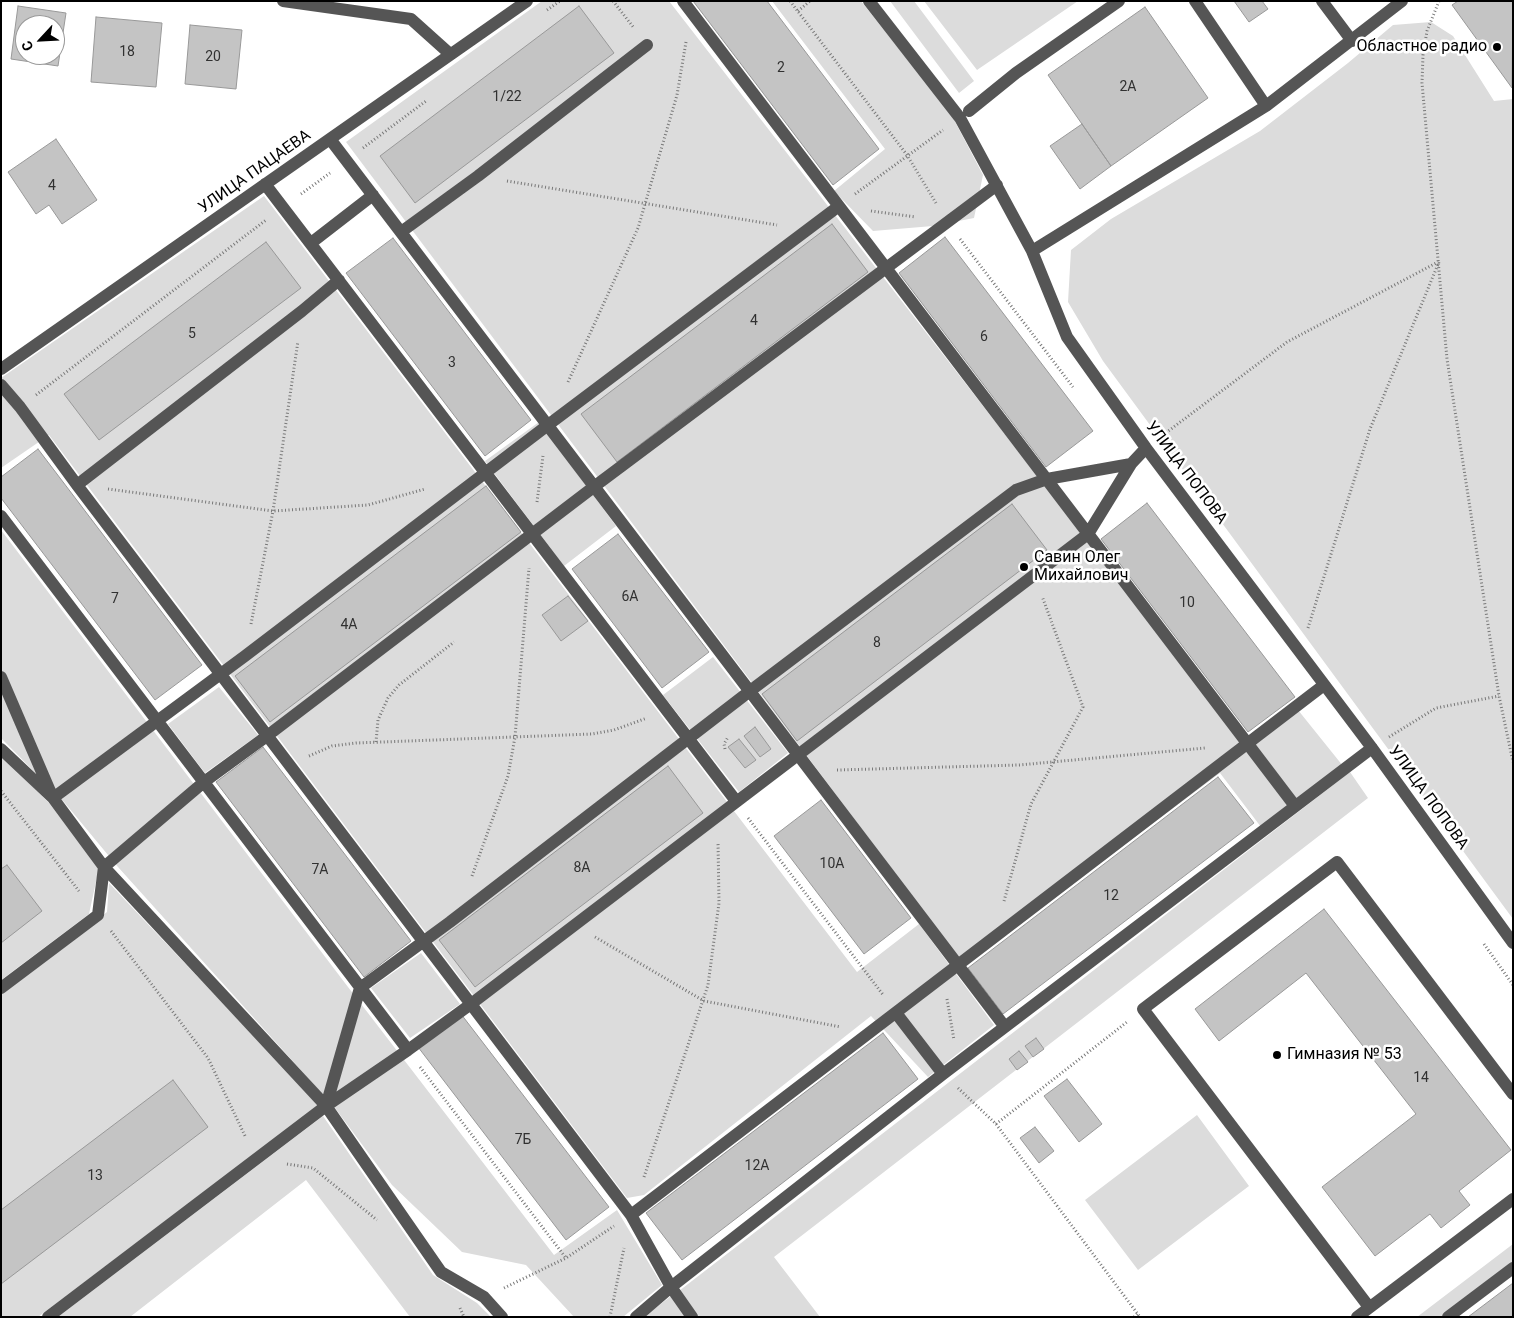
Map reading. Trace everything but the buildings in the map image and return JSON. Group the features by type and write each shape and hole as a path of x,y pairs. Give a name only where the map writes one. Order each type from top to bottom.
{"street":[{"path":"283,1 411,18 450,54"},
{"name":"УЛИЦА ПАЦАЕВА","path":"1,369 527,1"},
{"path":"683,1 1295,806"},
{"name":"УЛИЦА ПОПОВА","path":"869,1 964,115 1032,251 1067,337 1146,448 1372,748 1513,943"},
{"path":"964,115 1016,74 1119,1"},
{"path":"1195,1 1266,106"},
{"path":"1322,1 1352,41"},
{"path":"1032,251 1266,106 1402,1"},
{"path":"401,232 478,176 647,45"},
{"path":"330,139 1005,1027"},
{"path":"266,184 736,802"},
{"path":"1,988 98,915 104,867 204,782 997,184"},
{"path":"311,243 373,195"},
{"path":"53,798 245,656 839,206"},
{"path":"76,485 302,311 339,280"},
{"path":"1,385 20,407 76,485 631,1215 671,1287 692,1317"},
{"path":"48,1317 326,1106 471,1004 1088,534 1131,464 1146,448"},
{"path":"326,1106 360,988 1016,490 1047,479 1131,464"},
{"path":"1,516 408,1050"},
{"path":"1,677 53,798"},
{"path":"631,1215 1324,685"},
{"path":"636,1317 671,1287 958,1062 1372,748"},
{"path":"1,749 53,798 104,867 326,1106 441,1272 484,1298 502,1317"},
{"path":"1370,1307 1143,1009 1337,862 1513,1094"},
{"path":"896,1012 943,1074"},
{"path":"1357,1317 1513,1199"},
{"path":"1448,1317 1513,1268"}],"path":[{"path":"613,1 647,45"},
{"path":"790,1 907,155 947,222 1078,393"},
{"path":"798,11 810,1"},
{"path":"1439,1 1427,31 1422,55 1422,83 1448,359 1499,696 1513,762"},
{"path":"839,206 964,115"},
{"path":"478,176 645,205 808,230"},
{"path":"839,206 947,222"},
{"path":"1146,448 1288,342 1439,262"},
{"path":"1300,653 1370,429 1439,262"},
{"path":"245,656 273,512 302,311"},
{"path":"76,485 273,512 368,505 432,488"},
{"path":"994,938 1031,804 1083,708 1034,574"},
{"path":"376,742 378,720 388,698 399,685 454,642"},
{"path":"1372,748 1436,708 1499,696"},
{"path":"292,768 311,755 332,746 376,742 592,734 638,723 666,709"},
{"path":"726,753 724,744 729,735"},
{"path":"811,771 1019,765 1209,747"},
{"path":"1,791 208,1058 256,1159 313,1168 381,1223"},
{"path":"736,802 896,1012"},
{"path":"644,1178 708,985 719,904 718,816"},
{"path":"575,925 704,1001 844,1028"},
{"path":"943,976 958,1062"},
{"path":"996,1124 1143,1009"},
{"path":"408,1050 566,1258"},
{"path":"943,1074 996,1124 1139,1315 1134,1317"},
{"path":"484,1298 566,1258 631,1215"},
{"path":"610,1317 631,1215"}],"shaded area":[{"path":"542,1 669,1 1249,749 1298,710 1343,766 1261,827 1220,773 964,965 346,142"},
{"path":"772,1 861,1 952,116 983,175 974,218 933,226 873,231 834,191 885,149"},
{"path":"890,1 914,1 974,81 959,93"},
{"path":"924,1 1078,1 977,70"},
{"path":"1431,22 1453,36 1494,101 1513,99 1513,919 1103,361 1068,302 1071,250 1111,219 1260,131 1348,63 1393,25"},
{"path":"264,196 857,972 919,924 994,1025 928,1077 871,1016 644,1195 627,1198 49,435 1,468 1,378"},
{"path":"539,422 616,526 564,566 485,461"},
{"path":"1,530 554,1255 617,1210 662,1285 623,1317 574,1317 526,1265 462,1252 392,1185 335,1108 118,867 64,802 1,738"},
{"path":"713,657 788,753 739,792 663,695"},
{"path":"219,687 258,735 205,773 168,724"},
{"path":"1,755 49,803 99,868 89,914 1,980"},
{"path":"1350,772 1368,798 774,1257 820,1317 698,1317 679,1291"},
{"path":"109,883 319,1105 38,1317 1,1317 1,993 107,912"},
{"path":"421,953 460,1004 410,1038 371,988"},
{"path":"1197,1115 1249,1186 1138,1270 1085,1200"},
{"path":"323,1116 433,1275 477,1303 491,1317 410,1317 306,1180 130,1317 58,1317"},
{"path":"1513,1244 1513,1263 1442,1317 1417,1317"},
{"path":"671,1296 686,1317 644,1317"}],"place":[{"name":"Областное радио","path":"1497,47"},
{"name":"Савин Олег Михайлович","path":"1024,567"},
{"name":"Гимназия № 53","path":"1277,1055"}]}
